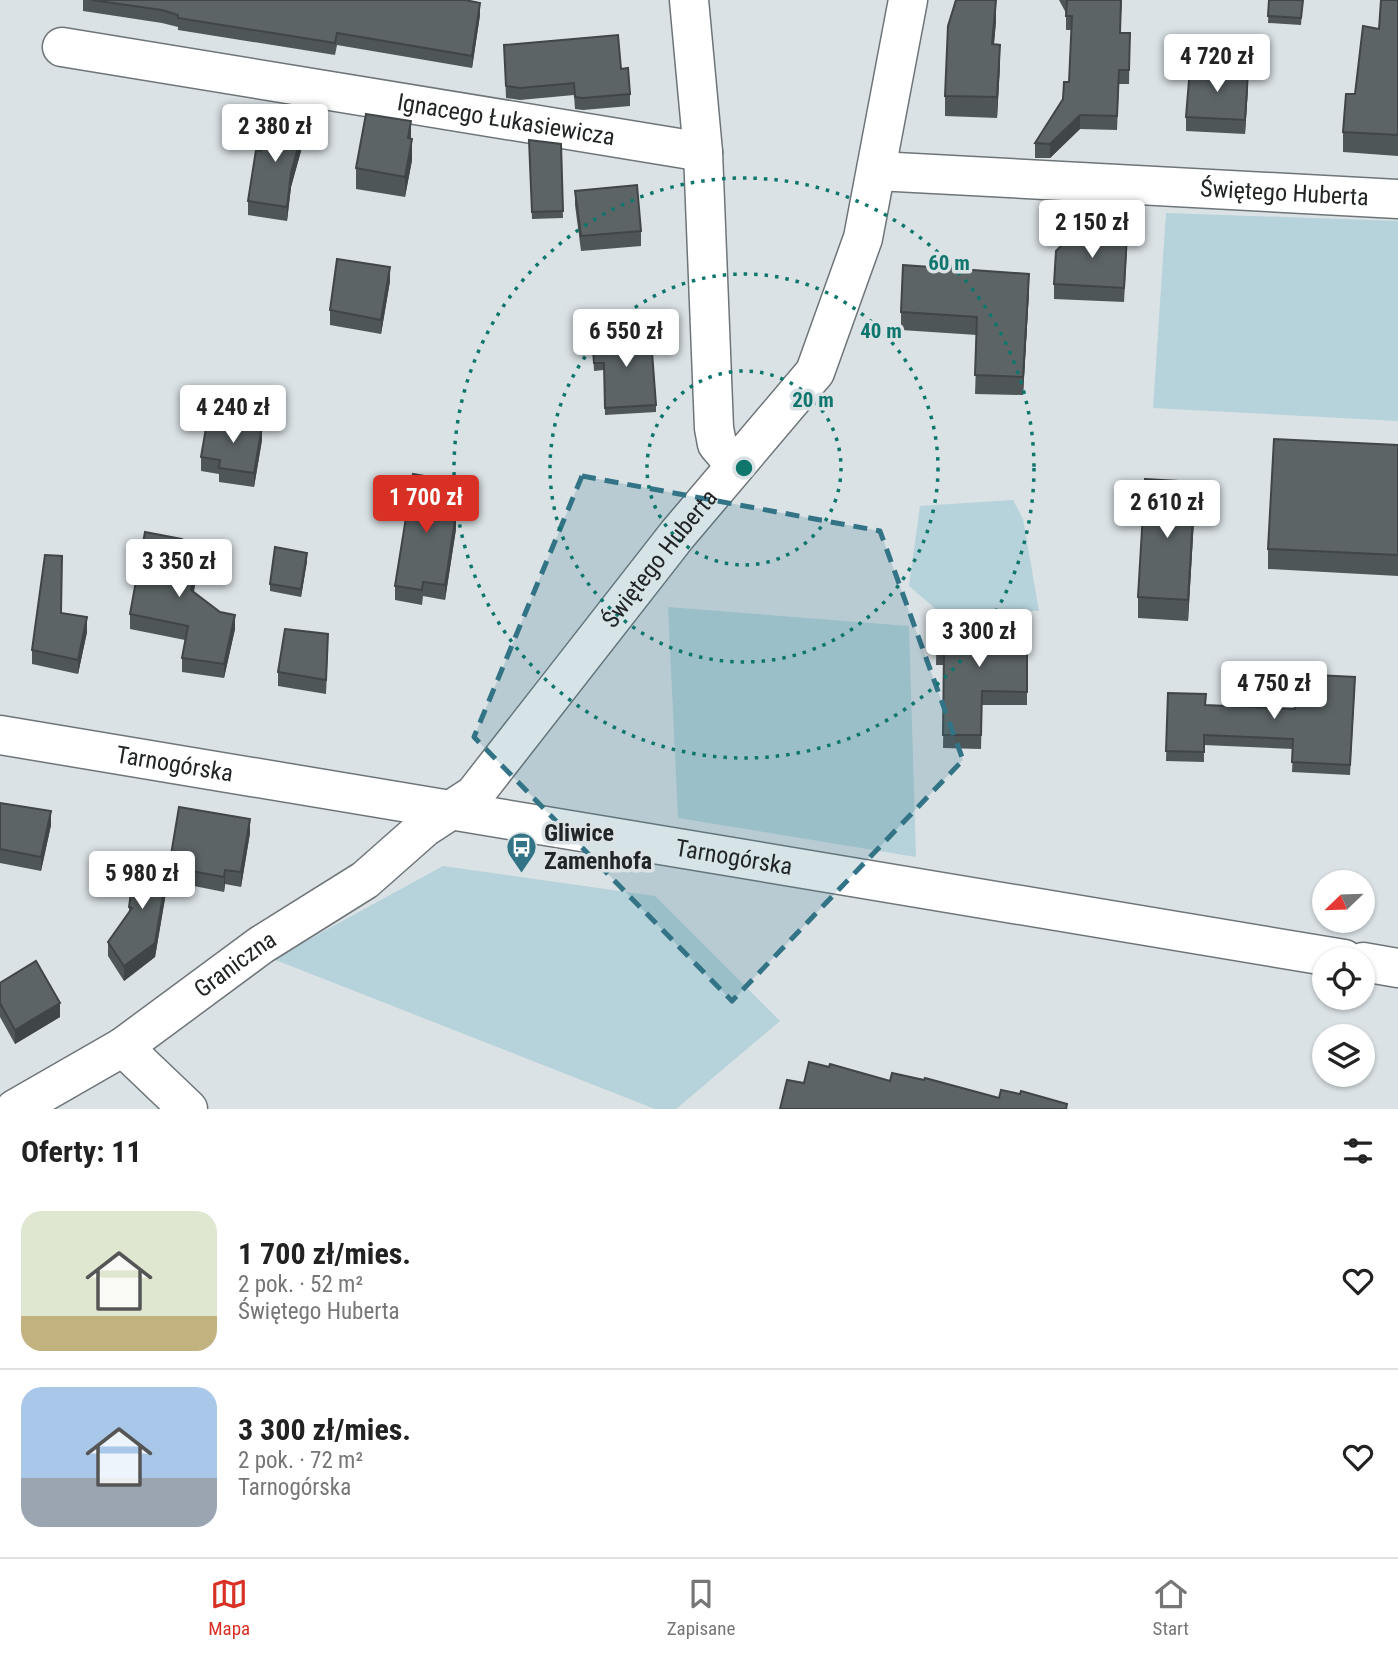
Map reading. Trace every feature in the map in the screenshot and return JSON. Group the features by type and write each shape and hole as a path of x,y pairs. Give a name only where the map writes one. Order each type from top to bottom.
{"street":[{"path":"689,0 703,152 715,428 717,444 734,464"},
{"name":"Świętego Huberta","path":"450,811 474,795 505,758 631,592 734,464 816,372 863,238 908,0"},
{"name":"Ignacego Łukasiewicza","path":"61,47 703,152"},
{"name":"Świętego Huberta","path":"877,171 1398,199"},
{"name":"Tarnogórska","path":"0,735 1312,954"},
{"name":"Graniczna","path":"15,1109 123,1047 261,945 365,880 425,827 450,811"},
{"path":"1375,964 1398,968"},
{"path":"123,1047 188,1109"}],"highlighted area":[{"path":"582,476 880,531 963,760 732,1001 474,737"}],"shaded area":[{"path":"1166,213 1398,221 1398,421 1153,408"},
{"path":"1013,500 1023,519 1039,611 938,611 909,586 920,506"},
{"path":"668,607 909,626 916,857 678,818"},
{"path":"443,866 655,896 780,1021 676,1109 655,1109 273,959"}],"building":[{"path":"91,0 465,0 480,3 472,56 337,33 335,43 178,18 178,15 162,10"},
{"path":"956,0 996,0 992,44 1000,45 997,97 945,96 948,26"},
{"path":"1067,0 1121,0 1120,33 1130,33 1129,70 1119,70 1117,116 1080,115 1050,144 1035,143 1063,99 1064,82 1069,82 1072,16 1066,16"},
{"path":"1269,0 1303,0 1301,18 1268,16"},
{"path":"1381,0 1398,0 1398,135 1343,132 1346,94 1355,94 1363,26 1379,29"},
{"path":"618,35 621,69 628,68 630,94 575,97 574,83 520,88 506,86 504,45"},
{"path":"1190,68 1248,72 1245,120 1186,117"},
{"path":"366,114 411,121 408,138 412,139 405,177 356,168"},
{"path":"266,120 304,126 291,173 287,207 248,201 256,150 261,151"},
{"path":"529,140 561,144 563,211 532,212"},
{"path":"637,185 641,231 581,236 575,191"},
{"path":"1067,230 1127,235 1124,288 1054,284 1056,251 1067,240"},
{"path":"337,259 390,267 381,320 330,310"},
{"path":"903,265 1029,274 1023,377 975,375 977,317 901,312"},
{"path":"647,332 648,353 652,352 656,405 605,408 604,363 594,363 592,335"},
{"path":"226,420 262,426 254,473 219,468 220,460 201,457 207,422 225,424"},
{"path":"1274,439 1398,445 1398,555 1268,549"},
{"path":"413,474 448,480 442,512 456,514 445,585 423,582 422,590 395,586"},
{"path":"1145,479 1195,482 1188,600 1138,597"},
{"path":"145,532 182,539 180,550 198,554 191,590 220,612 235,615 224,664 182,658 188,626 130,614"},
{"path":"275,547 307,553 301,589 270,584"},
{"path":"45,555 62,556 61,613 87,617 78,660 32,650"},
{"path":"937,622 1027,623 1027,692 982,691 981,735 943,735 944,651 936,651"},
{"path":"285,629 328,634 326,680 278,672"},
{"path":"1296,674 1355,677 1350,765 1292,762 1293,739 1204,735 1204,752 1166,751 1168,693 1206,694 1205,705 1295,709"},
{"path":"0,803 51,811 41,857 0,849"},
{"path":"179,807 250,819 241,872 225,870 224,877 169,867"},
{"path":"170,855 155,943 124,966 108,942 132,908 129,907 136,858 165,862"},
{"path":"36,961 60,1003 15,1030 0,1003 0,983"},
{"path":"809,1062 829,1067 830,1064 890,1081 892,1073 924,1080 925,1078 999,1098 1001,1090 1020,1094 1021,1091 1067,1104 1066,1109 780,1109 787,1080 804,1083"}],"place":[{"name":"Gliwice Zamenhofa","path":"521,874"}]}
